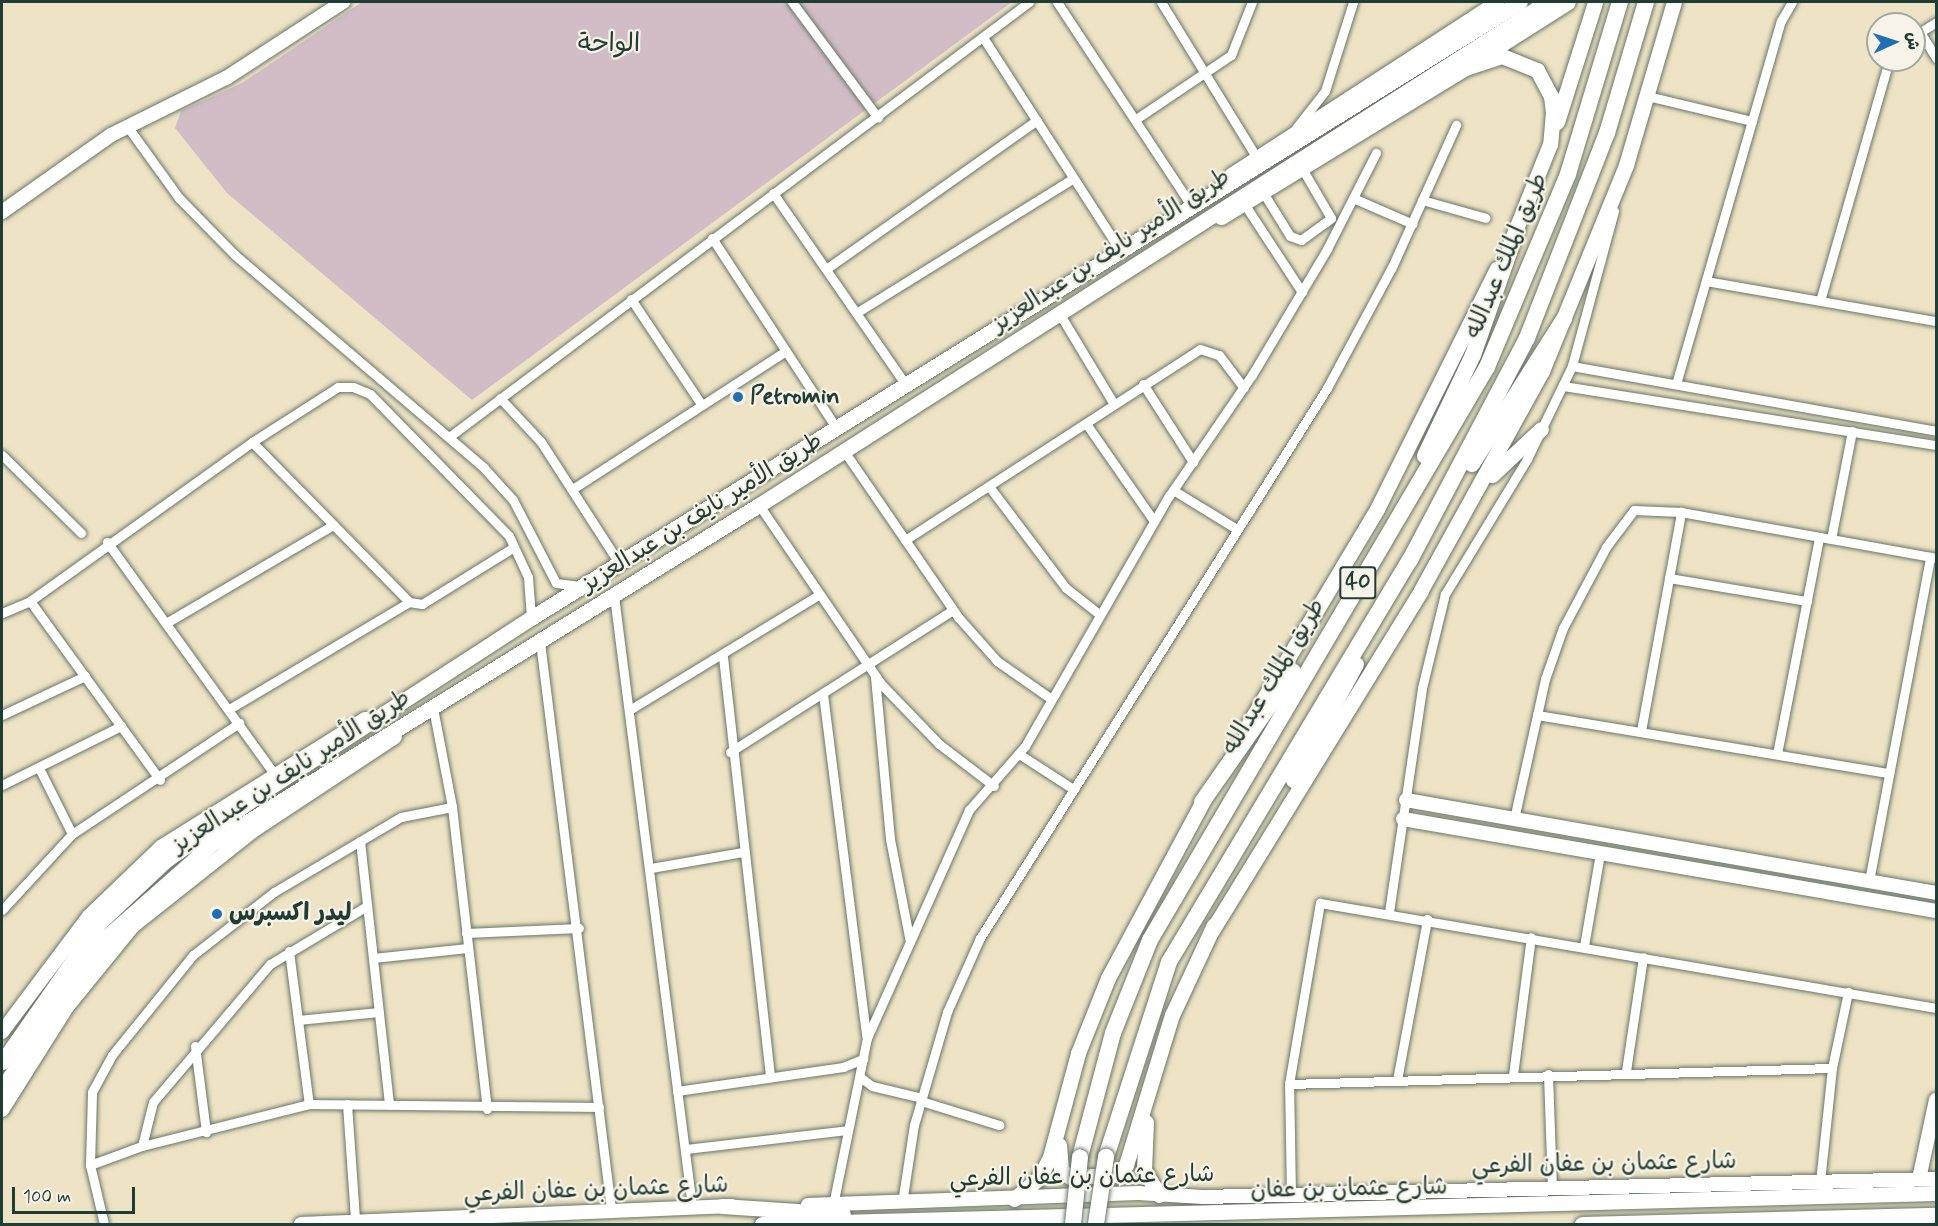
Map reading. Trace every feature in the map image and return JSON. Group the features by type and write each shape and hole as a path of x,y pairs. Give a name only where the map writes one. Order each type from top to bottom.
{"highway":[{"name":"طريق الملك عبدالله","path":"1073,1224 1080,1157 1113,1033 1150,940 1487,367 1568,174 1620,2"},
{"name":"طريق الملك عبدالله","path":"1096,1224 1106,1157 1169,962 1410,560 1527,338 1564,251 1607,133 1646,2"},
{"path":"1202,802 1384,542 1473,355 1517,230"},
{"path":"1410,560 1564,319"}],"main road":[{"path":"2,212 127,126 226,78 343,2"},
{"path":"1206,198 1255,154 1497,2"},
{"name":"طريق الأمير نايف بن عبدالعزيز","path":"2,1062 42,1010 104,939 172,875 258,814 614,596 1162,248 1479,36 1520,2"},
{"name":"طريق الأمير نايف بن عبدالعزيز","path":"2,1088 42,1010 99,923 166,860 531,618 837,429 1120,250 1479,36 1547,2"},
{"path":"1162,248 1264,194 1568,2"},
{"path":"1014,1199 1039,1178 1050,1157 1078,1053 1108,978 1202,802 1377,509 1517,230 1550,144 1595,2"},
{"path":"1211,932 1471,500 1564,319 1626,165 1674,4"},
{"path":"1465,68 1502,56 1537,70 1551,96 1550,144"},
{"path":"1471,500 1541,429"},
{"path":"1063,1108 1061,1170 1070,1177 1116,1175 1126,1165 1172,1015 1211,932 1410,560"},
{"path":"2,1032 57,954 130,874 161,847 273,772 423,689"},
{"path":"2,1110 67,1007 133,926 253,831 433,708"},
{"path":"1406,800 1936,893"},
{"path":"1403,819 1936,911"},
{"path":"1148,1095 1144,1170 1159,1195"},
{"path":"1913,1215 1929,1209 1931,1203 1917,1186 1936,1100"},
{"name":"شارع عثمان بن عفان الفرعي","path":"301,1224 356,1218 466,1219 611,1209 1159,1195 1820,1182 1917,1186 1936,1179"},
{"path":"1511,1207 1667,1186"},
{"name":"شارع عثمان بن عفان","path":"762,1224 1511,1207 1917,1186 1936,1193"},
{"path":"722,1206 945,1220"},
{"path":"1582,1224 1936,1215"}],"street":[{"path":"792,2 878,118"},
{"path":"449,437 712,238 984,39 1029,2"},
{"path":"1057,2 1192,207"},
{"path":"1161,2 1208,72 1255,154"},
{"path":"1136,119 1231,56 1252,2"},
{"path":"1294,130 1325,91 1353,2"},
{"path":"1676,384 1781,21 1792,2"},
{"path":"984,39 1120,250"},
{"path":"1926,45 1936,58"},
{"path":"1820,301 1886,72"},
{"path":"1647,96 1752,121"},
{"path":"826,269 1037,120"},
{"path":"902,1203 922,1099 947,1012 980,938 1234,528 1327,388 1413,224 1456,125"},
{"path":"127,126 179,198 235,255 449,437 513,500 556,583 582,586"},
{"path":"833,1205 867,1038 969,810 994,786 1019,754 1154,521 1244,388 1302,292 1376,153"},
{"path":"1389,912 1422,688 1445,594 1541,429 1572,366 1626,165"},
{"path":"1264,194 1290,236 1301,240 1331,218 1303,170"},
{"path":"856,313 1074,178"},
{"path":"773,194 906,385"},
{"path":"1353,198 1413,224"},
{"path":"1422,200 1486,218"},
{"path":"1245,205 1302,292"},
{"path":"712,238 837,429"},
{"path":"1706,281 1936,321"},
{"path":"631,299 700,404"},
{"path":"1059,313 1114,404"},
{"path":"905,540 991,489 1087,425 1143,384 1209,348 1244,388"},
{"path":"574,488 696,413 700,404 786,351"},
{"path":"1572,366 1936,431"},
{"path":"1143,384 1193,462"},
{"path":"1563,386 1936,445"},
{"path":"2,613 30,601 107,542 252,442 338,387 353,387 370,394 432,454 514,547 528,577 531,618"},
{"path":"500,398 574,488 619,562"},
{"path":"1087,425 1154,521"},
{"path":"1831,539 1852,431"},
{"path":"252,442 410,602"},
{"path":"844,451 953,610 997,661 1050,699"},
{"path":"2,455 81,533"},
{"path":"991,489 1066,588 1099,614"},
{"path":"1173,490 1234,528"},
{"path":"759,505 817,596 871,670 939,744 994,786"},
{"path":"1514,819 1537,715 1563,628 1606,547 1634,510 1681,512 1933,557 1869,881"},
{"path":"1641,731 1681,512"},
{"path":"166,623 333,525"},
{"path":"1778,754 1819,537"},
{"path":"107,542 273,772"},
{"path":"229,709 410,602 422,603 514,547"},
{"path":"1669,578 1807,601"},
{"path":"614,596 631,709 692,1207"},
{"path":"631,709 723,657 817,596"},
{"path":"30,601 160,780"},
{"path":"730,752 823,694 871,670 953,610"},
{"path":"540,642 579,928 611,1209"},
{"path":"723,657 730,752 770,1077"},
{"path":"871,670 890,839 910,943"},
{"path":"2,715 85,676"},
{"path":"823,694 867,1038"},
{"path":"433,708 452,807 487,1109"},
{"path":"1537,715 1889,773"},
{"path":"2,910 72,834 160,780 239,723"},
{"path":"2,785 121,726"},
{"path":"1019,754 1073,789"},
{"path":"39,768 72,834"},
{"path":"104,1224 90,1165 92,1092 112,1055 193,955 274,892 401,817 452,807"},
{"path":"360,841 389,1104"},
{"path":"651,868 742,852"},
{"path":"1584,946 1600,853"},
{"path":"1291,1194 1289,1084 1320,903 1389,912 1936,1008"},
{"path":"142,1146 153,1102 195,1046 270,964 367,906"},
{"path":"1397,1080 1427,919"},
{"path":"466,933 579,928"},
{"path":"1513,1075 1531,937"},
{"path":"373,958 467,948"},
{"path":"289,951 309,1104"},
{"path":"1626,1071 1643,957"},
{"path":"1820,1182 1832,1068 1848,992"},
{"path":"298,1020 379,1012"},
{"path":"195,1046 206,1132"},
{"path":"678,1091 770,1077 863,1059"},
{"path":"1289,1084 1626,1071 1832,1068"},
{"path":"1548,1074 1552,1188"},
{"path":"860,1077 872,1086 922,1099 999,1125"},
{"path":"90,1165 142,1146 206,1132 309,1104 389,1104 487,1109 599,1107"},
{"path":"347,1104 356,1218"},
{"path":"686,1149 847,1130"}],"shaded area":[{"path":"362,2 1012,2 472,400 227,193 175,128 181,111 242,83"}],"place":[{"name":"Petromin","path":"738,397"},
{"name":"ليدر اكسبرس","path":"217,914"}],"district":[{"name":"الواحة","path":"609,45"}]}
